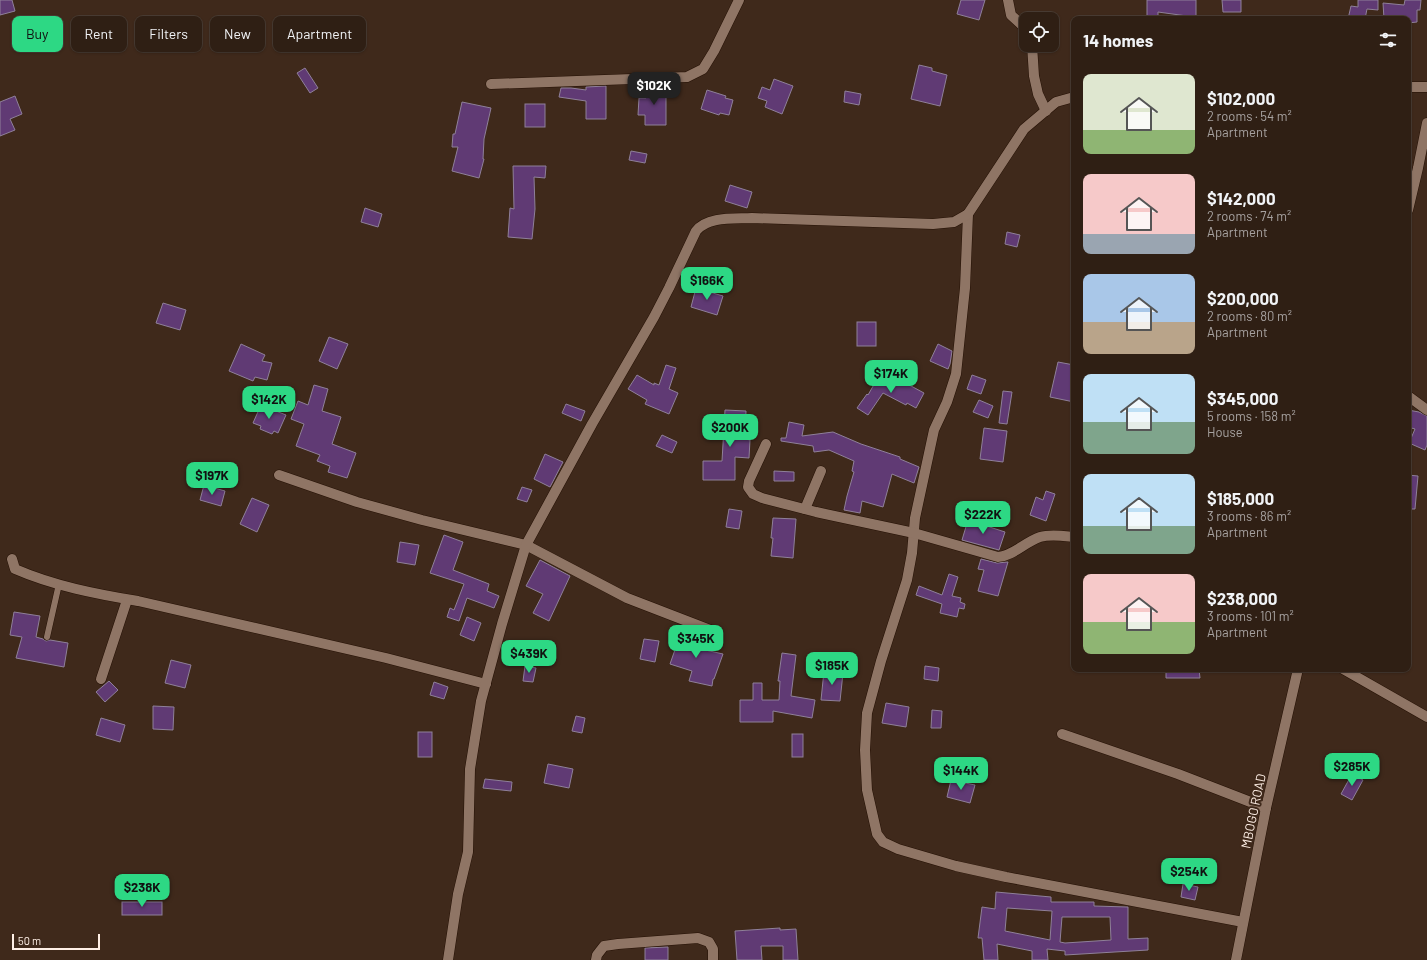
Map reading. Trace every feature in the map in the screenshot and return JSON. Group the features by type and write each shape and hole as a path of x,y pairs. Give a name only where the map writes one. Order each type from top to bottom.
{"street":[{"path":"491,84 687,77 703,69 714,51 739,0"},
{"path":"1008,0 1011,15 1019,22"},
{"path":"1032,52 1034,76 1038,94 1046,111"},
{"path":"1411,87 1427,87"},
{"path":"448,960 458,894 468,852 470,768 481,701 526,545 592,424 654,317 700,225 723,219 752,218 932,224 954,222 968,214 1024,129 1056,102 1071,98"},
{"path":"1411,197 1427,123"},
{"path":"968,214 966,288 956,374 947,402 934,430 915,518 907,580 881,661 868,713 865,750 867,790 877,834 883,842 898,849 956,866 999,876 1243,922"},
{"path":"1411,398 1427,410"},
{"path":"766,444 749,481 748,487 753,494 758,496 806,509 914,533 998,557 1009,554 1040,537 1058,535 1071,537"},
{"path":"806,509 821,471"},
{"path":"279,475 357,502 422,520 526,545 627,598 710,630"},
{"path":"12,559 15,569 33,577 59,584 97,594 386,658 486,684"},
{"path":"101,679 127,600"},
{"name":"MBOGO ROAD","path":"1236,960 1266,808 1297,672"},
{"path":"1348,672 1427,717"},
{"path":"1062,734 1178,774 1266,808"},
{"path":"596,960 597,955 604,946 698,938 709,942 714,948 713,960"}],"lane":[{"path":"47,638 59,584"}],"building":[{"path":"0,0 12,0 15,11 0,15"},
{"path":"961,0 985,0 979,20 957,14"},
{"path":"1147,0 1196,0 1196,16 1158,12 1158,16 1147,16"},
{"path":"1222,0 1241,0 1241,12 1223,12"},
{"path":"1358,0 1378,0 1378,10 1367,9 1366,16 1349,16 1351,6 1358,7"},
{"path":"1405,0 1421,0 1420,10 1417,10 1417,22 1411,23 1411,16 1384,16 1383,3 1404,5"},
{"path":"919,65 932,68 932,71 947,75 940,106 911,99"},
{"path":"305,68 318,88 310,93 297,73"},
{"path":"774,79 793,86 782,114 765,107 767,101 758,98 762,87 770,90"},
{"path":"606,86 606,119 586,119 586,101 559,97 561,88 586,90 586,87"},
{"path":"646,87 666,87 666,125 645,125 645,115 638,115 639,98 646,98"},
{"path":"707,90 726,96 725,98 733,100 729,115 720,113 719,115 701,109"},
{"path":"845,91 861,94 859,105 844,102"},
{"path":"15,96 22,114 10,119 15,130 0,136 0,102"},
{"path":"462,102 491,108 484,139 484,159 479,178 452,171 458,147 452,147 453,134 455,134"},
{"path":"525,104 545,104 545,127 525,127"},
{"path":"631,151 647,154 645,163 629,160"},
{"path":"513,166 546,166 545,178 534,177 535,209 532,239 508,237 510,208 514,209"},
{"path":"730,185 752,192 747,208 725,201"},
{"path":"365,208 382,214 378,227 361,222"},
{"path":"1007,232 1020,235 1017,247 1005,244"},
{"path":"696,288 723,296 717,315 691,307"},
{"path":"163,303 186,310 180,330 156,323"},
{"path":"857,322 876,322 876,346 857,346"},
{"path":"329,337 348,344 337,369 319,361"},
{"path":"241,344 265,355 262,361 272,363 267,380 255,377 253,381 229,371"},
{"path":"938,344 952,351 948,369 930,361"},
{"path":"1058,362 1071,364 1071,401 1050,397"},
{"path":"666,365 676,368 669,389 678,393 669,414 645,404 647,400 628,389 637,375 654,385 654,383 659,385"},
{"path":"880,374 898,384 900,380 924,393 916,408 907,403 906,405 883,393 868,415 857,408 867,394 868,395"},
{"path":"972,375 986,380 981,394 967,389"},
{"path":"314,385 328,389 322,411 341,417 332,444 356,453 347,478 328,472 330,466 317,461 320,455 296,446 304,424 291,419 298,401 308,405"},
{"path":"1003,391 1012,392 1007,424 999,423"},
{"path":"979,400 993,406 988,418 973,412"},
{"path":"566,404 585,411 581,421 562,413"},
{"path":"261,405 286,415 278,433 274,431 272,434 260,429 261,426 253,423"},
{"path":"725,410 746,411 745,439 750,440 749,458 735,457 735,480 703,480 703,461 722,461"},
{"path":"1411,411 1419,412 1427,416 1427,445 1425,450 1411,444 1411,438 1415,429 1411,428"},
{"path":"789,422 804,425 802,436 833,432 861,444 900,457 900,459 919,467 914,483 892,474 883,507 862,501 860,513 844,510 854,472 852,471 854,461 829,450 814,452 813,446 781,441 781,438 786,438"},
{"path":"984,428 1007,431 1003,462 980,459"},
{"path":"662,435 677,442 672,453 656,446"},
{"path":"545,454 563,462 550,487 534,479"},
{"path":"774,471 794,472 794,481 774,481"},
{"path":"1411,475 1418,476 1415,509 1411,509"},
{"path":"204,485 225,491 221,506 200,500"},
{"path":"522,487 532,490 527,502 517,499"},
{"path":"1046,491 1055,494 1046,521 1030,515 1036,497 1043,500"},
{"path":"252,498 269,505 257,532 240,524"},
{"path":"729,509 742,511 739,529 726,527"},
{"path":"773,518 796,519 793,558 771,556"},
{"path":"968,520 1005,532 999,550 962,540"},
{"path":"444,535 463,542 453,570 489,584 487,591 499,596 494,608 467,598 459,621 447,617 450,608 454,610 464,584 430,573"},
{"path":"400,542 419,545 415,565 397,562"},
{"path":"981,559 997,563 1008,562 998,596 978,591 984,570 978,569"},
{"path":"540,560 570,576 549,621 533,613 543,594 526,586"},
{"path":"949,574 958,577 952,596 961,598 960,602 965,604 964,609 959,608 957,617 940,613 942,604 916,595 919,586 942,595"},
{"path":"14,612 40,616 36,637 46,641 50,640 68,643 64,667 16,658 22,637 10,635"},
{"path":"467,617 481,623 474,641 460,635"},
{"path":"683,627 697,632 692,647 723,654 713,679 712,686 689,681 692,671 670,664"},
{"path":"644,639 659,641 655,662 640,659"},
{"path":"782,653 796,655 791,696 815,700 812,718 773,711 773,722 740,722 740,700 753,700 753,683 762,683 762,700 779,700 780,681 778,681"},
{"path":"171,660 191,665 185,688 165,683"},
{"path":"525,666 536,668 533,682 523,681"},
{"path":"925,666 939,668 938,681 924,679"},
{"path":"824,671 843,673 840,701 821,700"},
{"path":"1166,672 1199,672 1200,678 1166,678"},
{"path":"109,681 118,690 105,702 96,692"},
{"path":"434,682 448,687 444,699 430,695"},
{"path":"886,703 909,707 906,727 882,723"},
{"path":"153,706 174,707 173,730 153,729"},
{"path":"932,710 942,711 941,728 931,728"},
{"path":"576,716 585,718 582,733 572,731"},
{"path":"101,718 125,725 120,742 96,735"},
{"path":"418,732 432,732 432,757 418,757"},
{"path":"792,734 803,734 803,757 792,757"},
{"path":"548,764 573,769 569,788 544,783"},
{"path":"1352,774 1363,780 1352,800 1341,794"},
{"path":"485,779 512,782 511,791 483,788"},
{"path":"951,780 975,785 970,803 947,797"},
{"path":"1183,884 1198,887 1195,900 1181,897"},
{"path":"996,892 1051,897 1051,902 1094,902 1094,906 1128,907 1128,939 1148,938 1148,950 1065,955 1065,951 1047,949 1048,960 1032,960 1032,951 997,944 998,960 984,960 982,938 978,938 982,907 995,909","holes":["1007,908 1052,911 1050,940 1005,931","1062,917 1110,917 1111,940 1060,942"]},
{"path":"122,902 162,902 162,915 122,915"},
{"path":"780,928 780,930 796,929 798,960 783,960 783,946 761,946 762,960 737,960 735,931"},
{"path":"668,947 668,960 645,960 645,948"}]}
